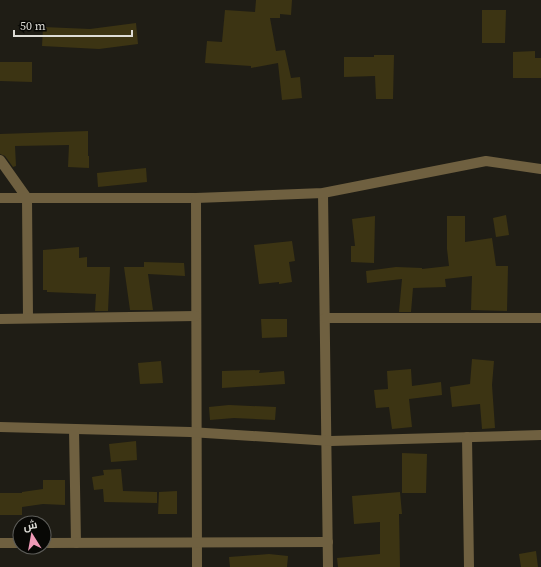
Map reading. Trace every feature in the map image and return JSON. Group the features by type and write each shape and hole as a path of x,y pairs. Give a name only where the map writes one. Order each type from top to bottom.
{"street":[{"path":"0,160 27,198 28,318"},
{"path":"0,198 196,198 323,193 486,161 541,169"},
{"path":"323,193 328,567"},
{"path":"196,198 197,567"},
{"path":"0,318 196,316"},
{"path":"325,318 541,318"},
{"path":"0,427 197,432 326,441 541,435"},
{"path":"74,429 76,543"},
{"path":"467,437 469,567"},
{"path":"52,543 328,542"},
{"path":"0,543 12,543"}],"building":[{"path":"256,0 292,0 291,15 280,14 280,18 270,18 276,51 285,50 291,78 300,77 302,98 282,100 278,63 251,68 251,66 205,63 207,41 222,42 225,10 255,12"},
{"path":"482,10 506,10 505,43 482,43"},
{"path":"136,23 138,44 99,49 42,46 43,27 90,29"},
{"path":"535,51 535,58 541,58 541,78 513,78 513,52"},
{"path":"374,55 394,55 393,99 376,99 375,76 344,77 344,57 374,57"},
{"path":"0,62 32,62 32,82 0,81"},
{"path":"88,131 89,168 68,167 69,145 15,146 16,166 13,167 5,156 0,154 0,134"},
{"path":"146,168 147,182 98,187 97,173"},
{"path":"506,215 509,235 496,237 493,218"},
{"path":"375,216 374,263 351,262 351,246 355,246 352,219"},
{"path":"447,216 465,216 465,242 492,238 496,266 508,266 507,311 471,310 472,276 445,279 446,287 413,288 411,312 399,312 402,279 367,283 366,271 396,267 422,269 449,266 447,249"},
{"path":"292,241 295,261 289,262 292,282 279,284 279,282 259,284 254,245"},
{"path":"79,247 79,258 87,257 87,267 110,267 108,311 95,311 96,294 47,292 47,290 43,290 43,250"},
{"path":"144,262 184,263 185,276 148,274 153,310 130,310 124,267 144,267"},
{"path":"261,319 287,319 287,337 262,338"},
{"path":"472,359 494,361 492,385 495,428 482,429 480,404 452,407 450,387 470,384"},
{"path":"161,361 163,383 140,384 138,363"},
{"path":"411,369 412,386 441,382 442,395 409,399 412,427 392,429 389,407 376,408 374,390 388,389 387,371"},
{"path":"260,370 259,373 284,371 285,384 222,388 222,371"},
{"path":"229,405 276,407 275,420 234,418 210,420 209,407"},
{"path":"136,441 137,460 111,462 109,444"},
{"path":"402,453 427,454 426,493 402,493"},
{"path":"121,469 123,491 157,492 157,503 104,502 103,489 94,490 92,477 104,475 103,470"},
{"path":"43,480 65,480 65,505 43,504 22,507 22,515 0,515 0,493 22,493 43,489"},
{"path":"177,491 177,514 158,514 159,492"},
{"path":"400,492 402,514 399,514 400,567 338,567 337,558 380,554 380,522 354,524 352,496"},
{"path":"536,551 538,567 521,567 519,554"},
{"path":"269,554 288,556 287,567 230,567 229,557"}]}
